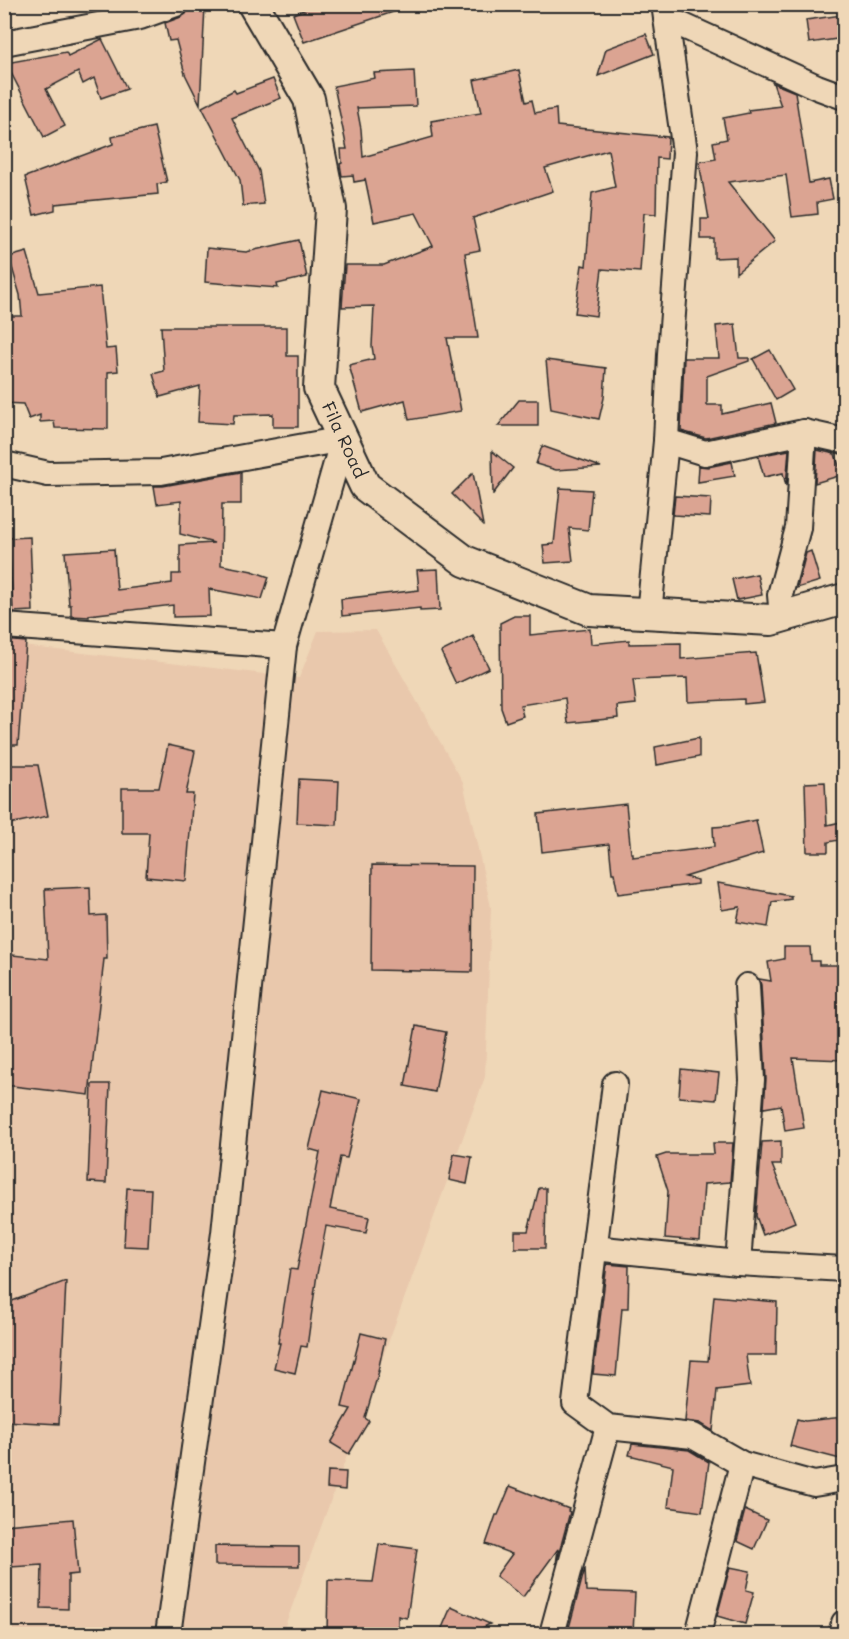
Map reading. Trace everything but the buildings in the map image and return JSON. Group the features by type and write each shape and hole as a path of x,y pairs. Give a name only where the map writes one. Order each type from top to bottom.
{"street":[{"path":"4,43 140,16 176,4"},
{"name":"Fila Road","path":"253,4 309,99 331,209 319,388 365,486 465,561 589,610 771,620 844,599"},
{"path":"665,11 817,87 844,97"},
{"path":"649,614 666,441 685,152 665,11"},
{"path":"666,441 705,453 804,432 844,441"},
{"path":"782,617 780,595 798,528 804,432"},
{"path":"4,464 48,474 161,472 343,440 284,646 224,1233 168,1635"},
{"path":"4,626 284,646"},
{"path":"738,1263 752,1080 747,986"},
{"path":"615,1084 574,1403 608,1427 693,1436 742,1464 814,1484 844,1479"},
{"path":"594,1248 738,1263 844,1269"},
{"path":"552,1635 608,1427"},
{"path":"698,1635 742,1464"},
{"path":"841,1635 844,1623"}],"shaded area":[{"path":"376,630 463,782 491,907 485,1077 282,1634 5,1634 5,644 299,678 318,631"}]}
